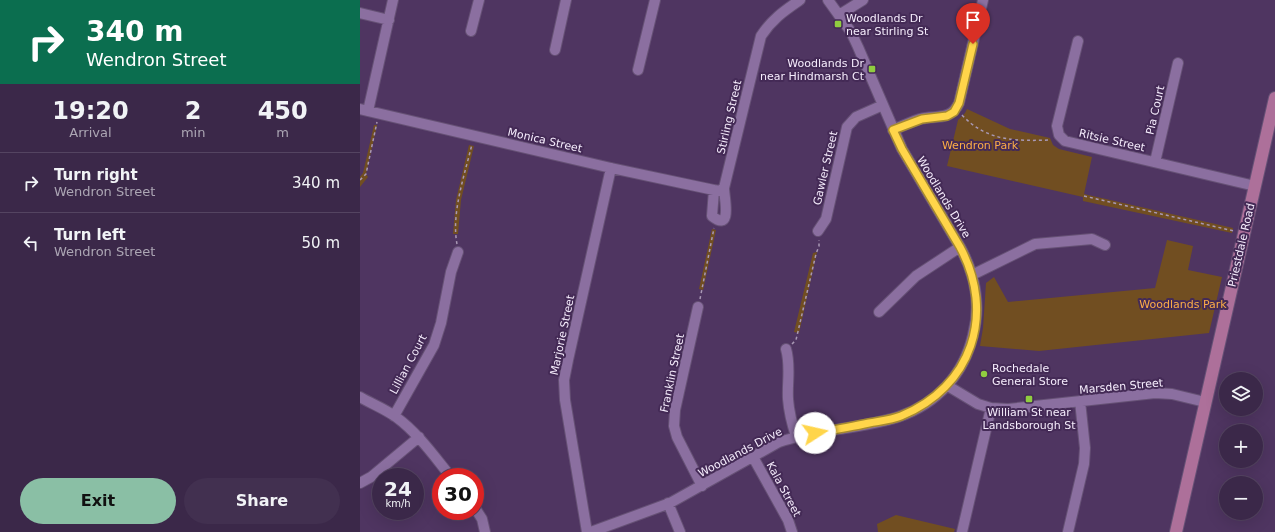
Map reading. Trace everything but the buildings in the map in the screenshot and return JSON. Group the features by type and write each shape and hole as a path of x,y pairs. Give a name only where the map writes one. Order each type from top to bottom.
{"street":[{"path":"364,110 389,20 393,0"},
{"path":"471,32 479,0"},
{"path":"555,50 566,0"},
{"path":"638,70 655,0"},
{"name":"Stirling Street","path":"719,189 727,208 727,215 721,220 712,216 719,189 761,36 768,25 777,16 800,0"},
{"name":"Woodlands Drive","path":"591,532 668,503 702,486 779,442 796,436 888,420 900,416 932,399 948,386 962,366 970,349 977,312 972,275 960,247 902,149 858,47 839,15 828,0"},
{"path":"839,15 863,0"},
{"path":"893,130 922,119 947,116 957,109 983,0"},
{"path":"360,13 389,20"},
{"path":"1060,136 1057,126 1078,41"},
{"name":"Pia Court","path":"1155,162 1178,63"},
{"name":"Priestdale Road","path":"1176,532 1275,98"},
{"name":"Gawler Street","path":"818,231 826,219 847,128 856,117 883,105"},
{"name":"Monica Street","path":"364,110 611,168 719,189"},
{"name":"Ritsie Street","path":"1060,136 1065,141 1255,186"},
{"name":"Marjorie Street","path":"587,532 565,400 564,380 611,168"},
{"path":"972,275 1035,244 1092,239 1105,245"},
{"path":"879,312 916,276 960,247"},
{"name":"Lillian Court","path":"394,416 434,345 441,323 458,252"},
{"name":"Franklin Street","path":"698,307 675,410 674,426 677,437 702,486"},
{"path":"786,349 789,360 789,407 796,436"},
{"name":"Marsden Street","path":"948,386 978,404 991,408 1008,409 1155,393 1172,394 1205,402"},
{"path":"360,397 394,416 419,437 444,468"},
{"path":"1068,532 1084,464 1085,448 1080,401"},
{"path":"962,532 991,408"},
{"path":"360,483 371,477 419,437"},
{"name":"Kala Street","path":"753,457 788,520 792,532"},
{"path":"668,503 680,532"},
{"path":"482,520 486,532"}],"path":[{"path":"957,109 969,122 980,130 1002,138 1026,141 1051,140 1060,136"},
{"path":"360,180 366,174 378,114"},
{"path":"458,252 455,236 458,199 474,136"},
{"path":"1084,196 1244,233"},
{"path":"698,307 716,219"},
{"path":"786,349 796,340 819,246 818,231"}],"green space":[{"name":"Wendron Park","path":"967,109 1010,129 1050,138 1053,145 1059,149 1092,157 1084,194 1233,228 1232,233 1083,201 1083,197 947,166 958,120"},
{"path":"374,125 377,125 366,174 368,177 360,187 360,177 363,173"},
{"path":"469,145 474,146 461,200 458,234 453,234 456,200"},
{"path":"712,229 716,230 703,290 699,289"},
{"name":"Woodlands Park","path":"1167,240 1193,246 1188,270 1222,277 1209,333 1039,351 980,346 983,328 986,283 994,277 1008,302 1155,288"},
{"path":"817,252 799,333 794,332 813,253"},
{"path":"896,515 955,529 954,532 878,532 877,524"}],"place":[{"name":"Woodlands Dr near Stirling St","path":"838,24"},
{"name":"Woodlands Dr near Hindmarsh Ct","path":"872,69"},
{"name":"Rochedale General Store","path":"984,374"},
{"name":"William St near Landsborough St","path":"1029,399"}],"route":[{"path":"815,433 888,420 911,411 932,399 948,386 962,366 970,349 977,312 975,290 968,263 902,149 893,130 922,119 947,116 957,109 973,44"}]}
